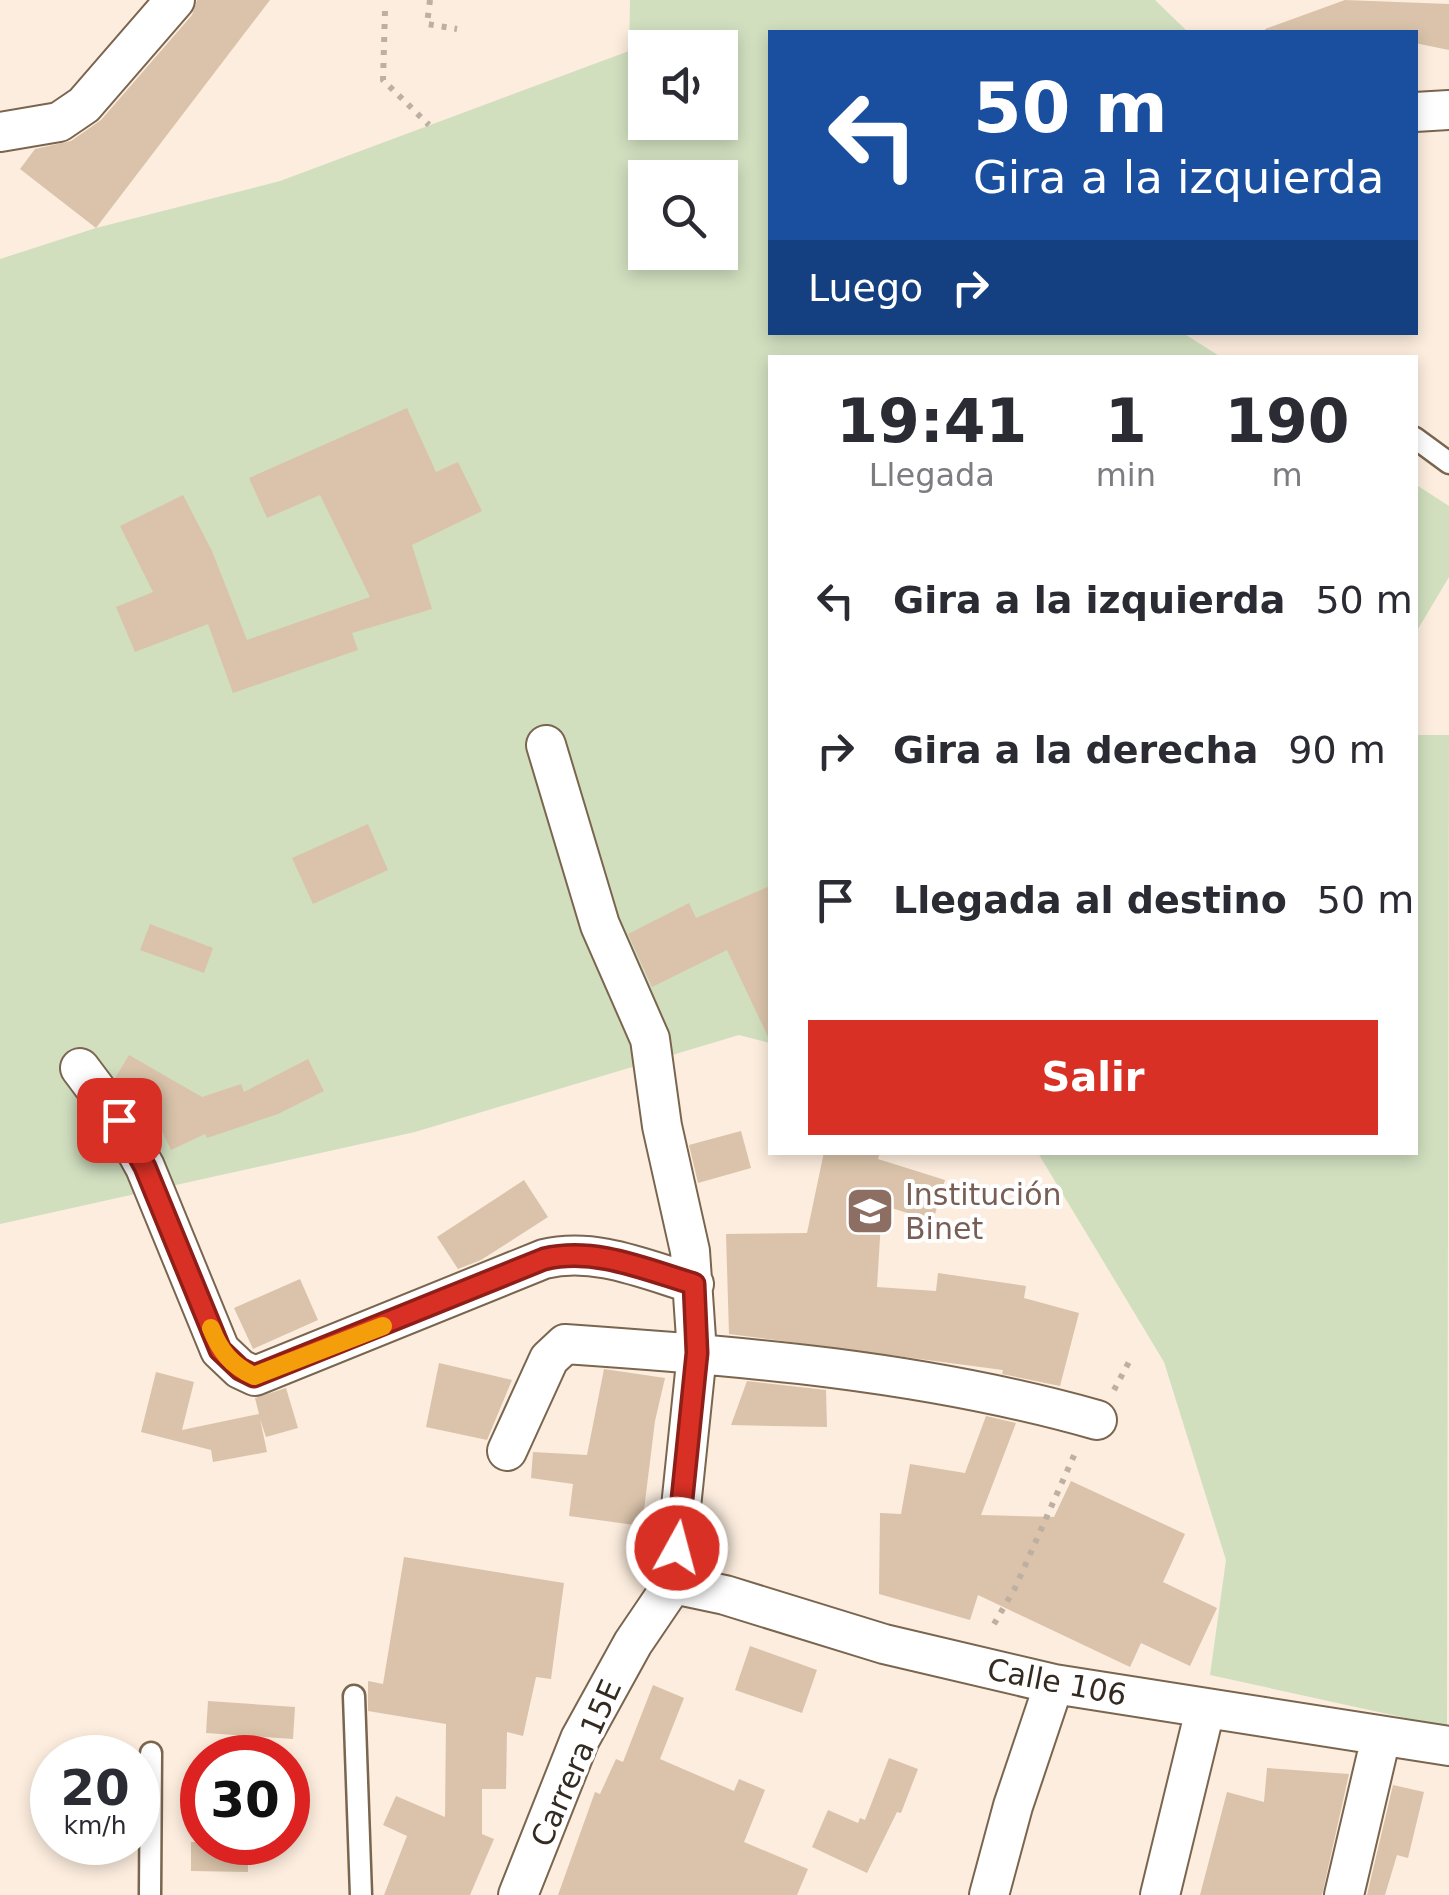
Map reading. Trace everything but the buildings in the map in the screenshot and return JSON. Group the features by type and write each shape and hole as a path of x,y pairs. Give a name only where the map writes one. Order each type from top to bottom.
{"street":[{"path":"0,132 59,122 84,105 175,0"},
{"path":"1418,112 1449,110"},
{"path":"546,744 600,926 650,1039 662,1126 690,1251 697,1353 672,1584"},
{"path":"80,1068 119,1120 145,1167 220,1350 254,1376 544,1259 568,1253 607,1258 694,1284"},
{"path":"507,1451 556,1349 565,1344 697,1353 891,1377 1030,1401 1097,1420"},
{"name":"Calle 106","path":"672,1584 725,1595 884,1644 1054,1684 1449,1746"},
{"name":"Carrera 15E","path":"518,1895 580,1739 633,1643 672,1584"},
{"path":"989,1895 1013,1806 1054,1684"},
{"path":"1160,1895 1205,1710"},
{"path":"1344,1895 1381,1737"}],"lane":[{"path":"1418,440 1449,463"},
{"path":"354,1696 361,1895"},
{"path":"150,1865 150,1895"}],"path":[{"path":"430,0 427,24 457,29"},
{"path":"385,11 384,80 429,125"},
{"path":"994,1624 1015,1588 1074,1454 1130,1360"}],"green space":[{"path":"630,0 1155,0 1186,30 768,30 768,335 1186,335 1218,355 768,355 768,1042 739,1035 415,1132 0,1224 0,259 96,228 280,181 628,51 628,140 738,140 738,30 629,30"},
{"path":"1418,486 1449,506 1449,577 1418,629"},
{"path":"1418,735 1449,735 1447,1727 1210,1675 1226,1560 1164,1362 1039,1155 1418,1155"}],"slow traffic":[{"path":"211,1328 220,1350 254,1376 383,1326"}],"place":[{"name":"Institución Binet","path":"870,1211"}],"route":[{"path":"119,1120 145,1167 220,1350 254,1376 544,1259 568,1253 607,1258 694,1284 694,1404 677,1548"}]}
